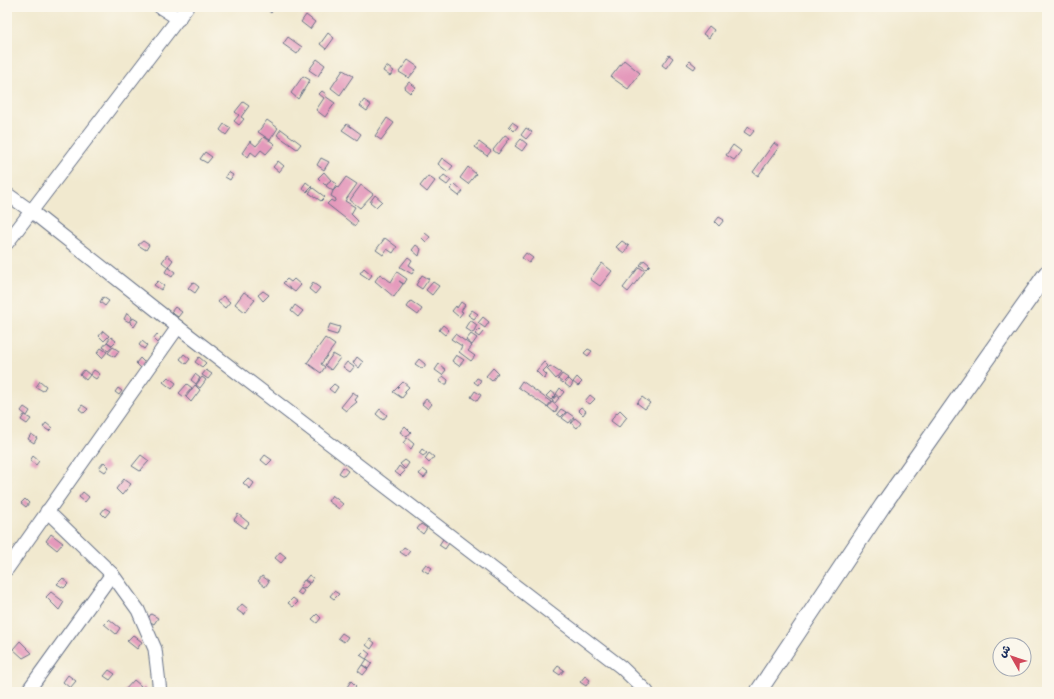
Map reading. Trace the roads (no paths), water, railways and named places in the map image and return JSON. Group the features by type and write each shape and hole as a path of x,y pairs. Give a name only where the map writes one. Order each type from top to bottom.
{"main road":[{"path":"758,692 883,505 1047,273"}],"street":[{"path":"160,7 179,19"},
{"path":"7,243 187,7"},
{"path":"7,194 621,667 647,692"},
{"path":"7,569 178,327"},
{"path":"47,511 112,574 138,610 155,649 160,692"},
{"path":"27,692 112,574"}]}
